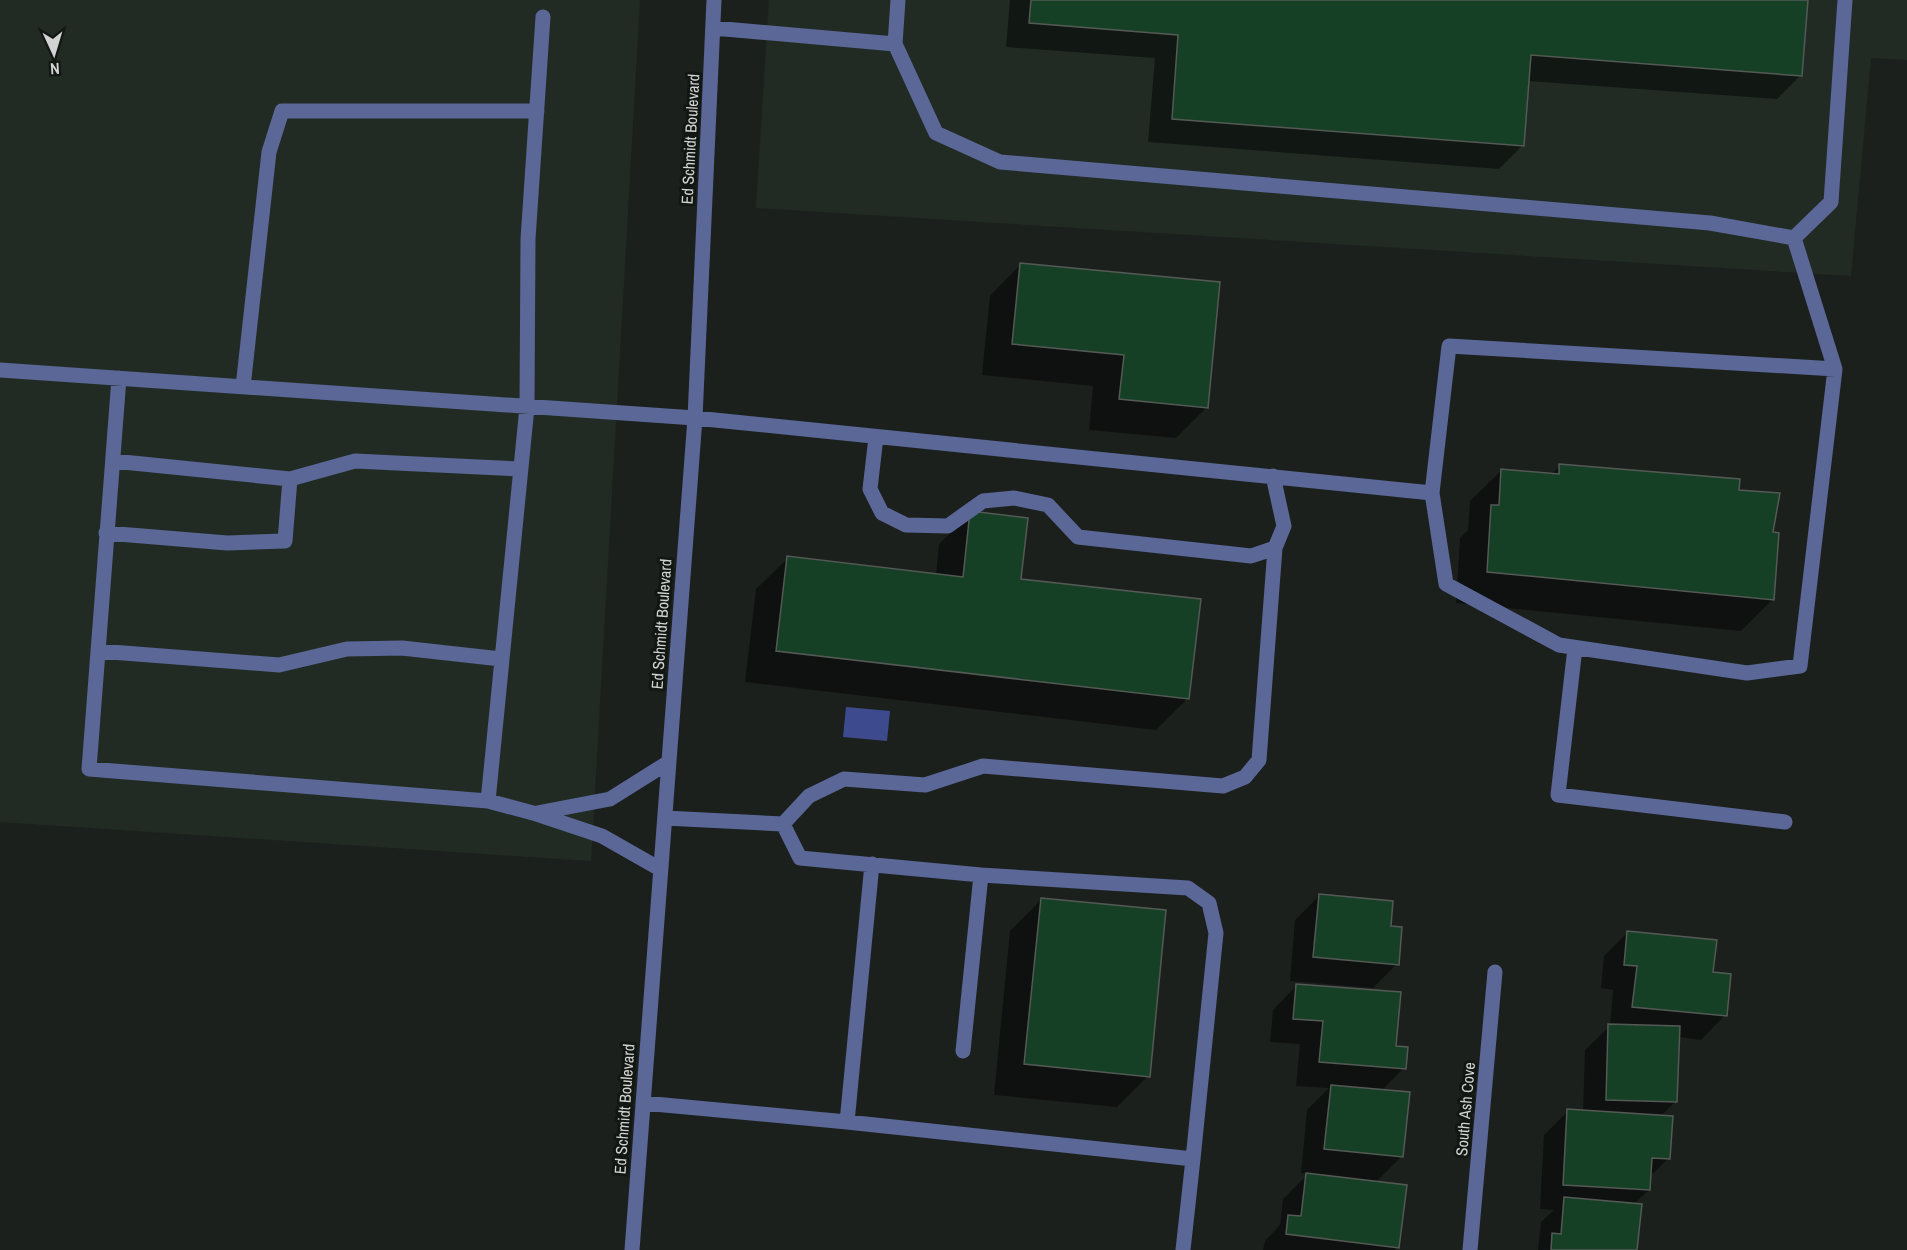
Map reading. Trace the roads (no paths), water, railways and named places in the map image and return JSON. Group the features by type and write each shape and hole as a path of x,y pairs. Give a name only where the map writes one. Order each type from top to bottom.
{"street":[{"name":"Ed Schmidt Boulevard","path":"632,1250 695,418 714,0"},
{"path":"898,0 895,44 936,133 1000,162 1710,223 1794,238"},
{"path":"1794,238 1831,202 1845,0"},
{"path":"488,801 527,407 528,239 543,18"},
{"path":"713,28 895,44"},
{"path":"243,387 269,152 282,111 537,111"},
{"path":"1794,238 1835,369 1800,666 1747,673 1559,645 1446,584 1432,493 1449,346 1835,369"},
{"path":"0,370 695,418 1432,493"},
{"path":"119,378 89,770 488,801 602,836 660,869"},
{"path":"876,437 870,489 882,513 906,525 948,526 983,501 1014,498 1048,505 1078,537 1251,556 1275,548"},
{"path":"112,461 290,479 355,461 520,469"},
{"path":"783,824 809,796 844,780 925,785 983,766 1223,786 1245,777 1259,760 1275,548 1284,526 1273,476"},
{"path":"106,533 227,543 285,541 290,479"},
{"path":"98,651 279,665 347,649 402,648 501,659"},
{"path":"1575,648 1558,795 1785,822"},
{"path":"533,813 610,799 669,762"},
{"path":"665,818 783,824"},
{"path":"783,824 800,858 981,875 1188,888 1209,903 1216,933 1183,1250"},
{"path":"847,1122 872,864"},
{"path":"963,1051 981,875"},
{"name":"South Ash Cove","path":"1470,1250 1495,972"},
{"path":"643,1103 1193,1159"}],"water":[{"path":"846,707 890,711 887,741 843,737"}]}
